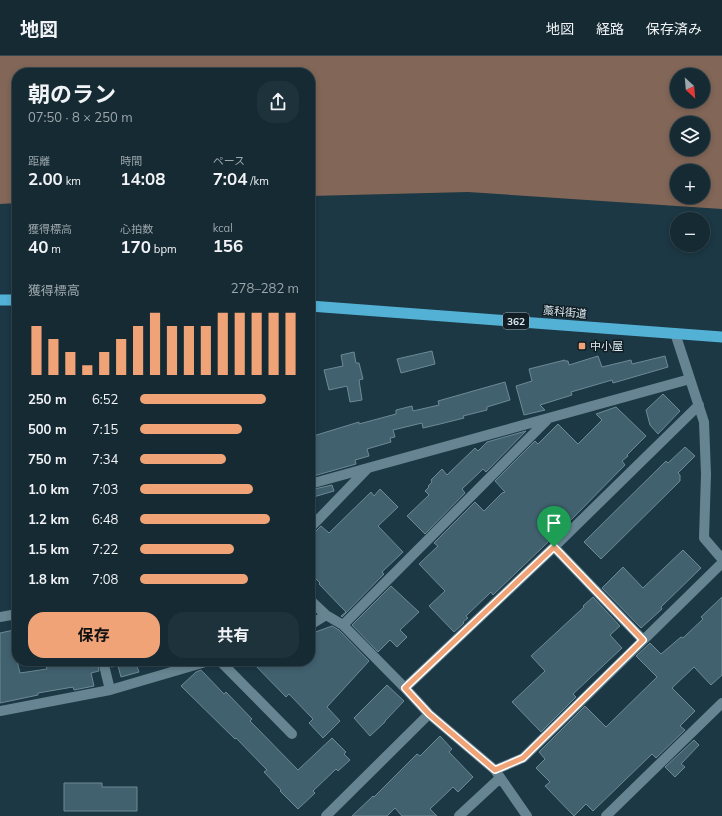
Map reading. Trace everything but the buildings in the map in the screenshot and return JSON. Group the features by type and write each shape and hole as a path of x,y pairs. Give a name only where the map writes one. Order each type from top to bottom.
{"highway":[{"path":"0,300 12,300"},
{"name":"藁科街道","path":"315,306 722,337"}],"street":[{"path":"675,333 704,422 706,474 704,538 722,559"},
{"path":"315,483 690,379"},
{"path":"405,688 554,547 699,405"},
{"path":"343,625 548,418"},
{"path":"315,523 368,468"},
{"path":"554,547 643,640"},
{"path":"459,816 497,774 523,758 722,563"},
{"path":"315,605 326,615 343,625 429,714 497,774 527,816"},
{"path":"0,617 12,615"},
{"path":"315,622 326,615"},
{"path":"104,666 110,690"},
{"path":"0,711 110,690 192,666"},
{"path":"225,666 292,734"},
{"path":"606,816 722,703"},
{"path":"326,816 429,714"}],"shaded area":[{"path":"0,56 722,56 722,209 468,192 315,196 315,68 12,68 12,203 0,204"}],"place":[{"name":"中小屋","path":"582,346"}],"route":[{"path":"554,547 643,640 523,758 495,770 429,714 405,688 554,547"}]}
